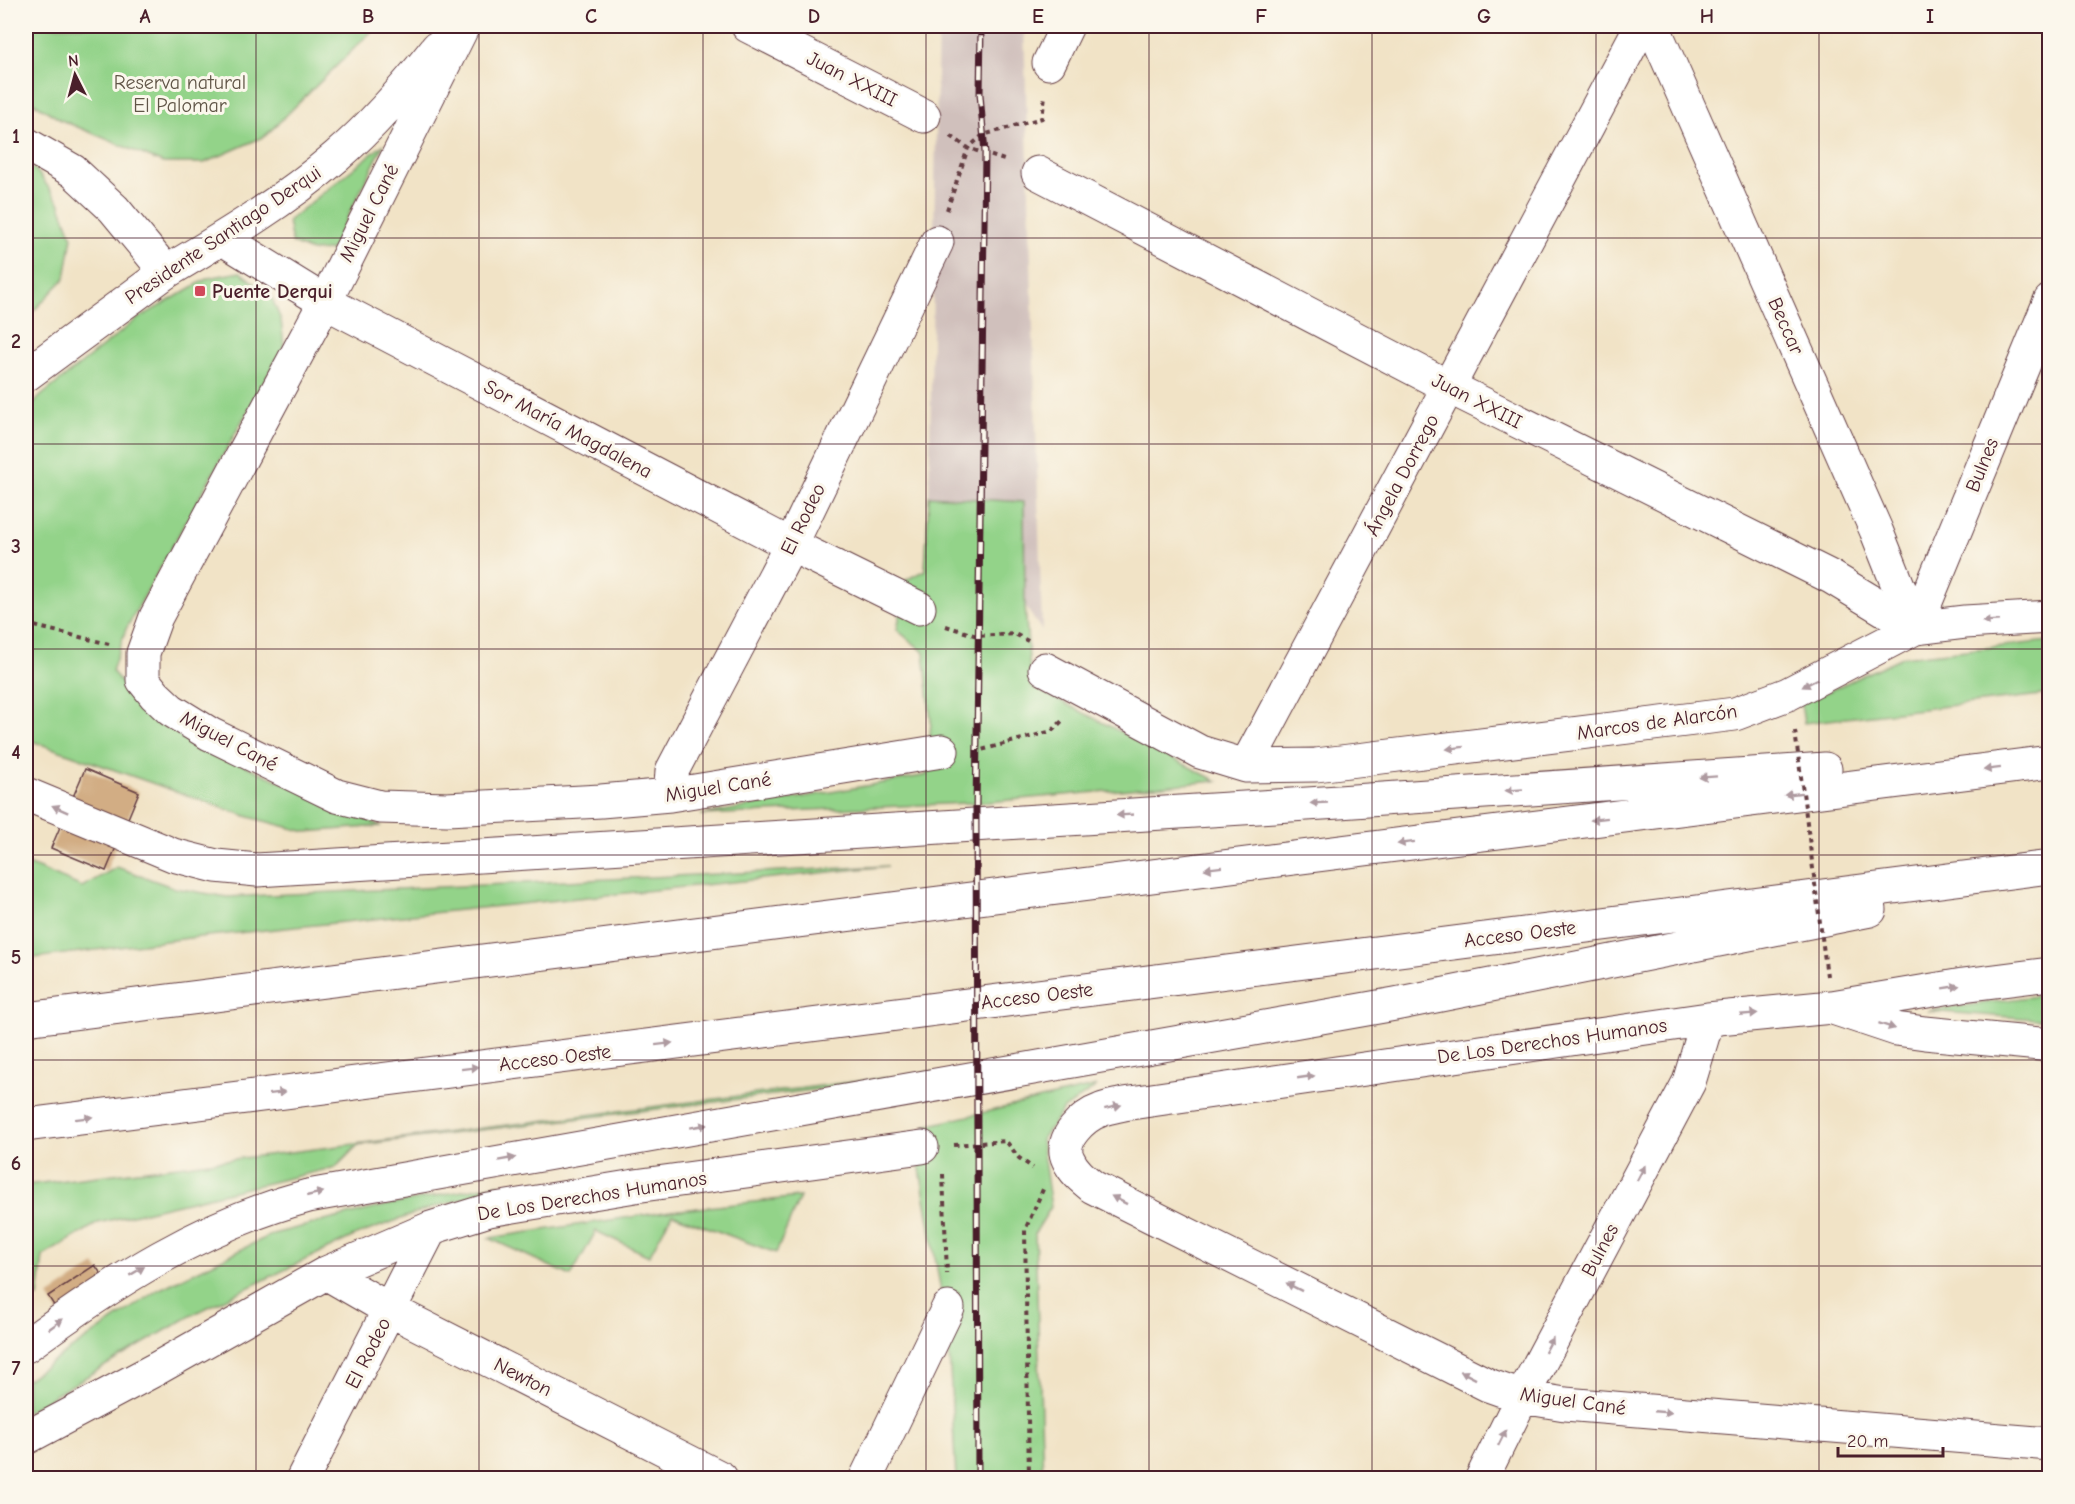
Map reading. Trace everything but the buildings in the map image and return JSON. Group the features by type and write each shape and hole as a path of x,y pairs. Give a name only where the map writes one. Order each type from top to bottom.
{"main road":[{"name":"Presidente Santiago Derqui","path":"26,375 166,272 223,239 338,156 393,101 454,26"},
{"name":"Miguel Cané","path":"463,26 325,302 156,617 143,653 143,680 171,710 210,734 337,796 380,807 447,809 670,795 942,751"},
{"name":"Juan XXIII","path":"748,26 924,116"},
{"path":"1049,63 1066,26"},
{"name":"Ángela Dorrego","path":"1246,766 1641,26"},
{"name":"Beccar","path":"1653,26 1876,530 1915,628"},
{"path":"26,144 81,178 114,209 166,272"},
{"name":"Juan XXIII","path":"1038,173 1449,387 1831,578 1915,628"},
{"name":"Sor María Magdalena","path":"223,239 325,302 791,545 919,608"},
{"name":"El Rodeo","path":"670,795 672,771 791,545 937,242"},
{"name":"Bulnes","path":"1915,628 2049,301"},
{"name":"Marcos de Alarcón","path":"1246,766 1316,765 1735,714 1788,694 1915,628 1965,622 2049,617"},
{"path":"1045,669 1200,752 1246,766"},
{"path":"26,1019 2049,762"},
{"path":"26,794 173,855 216,866 257,870 1363,801 1840,768 1934,776"},
{"name":"Acceso Oeste","path":"26,1125 2049,867"},
{"path":"26,1346 87,1301 173,1250 261,1210 308,1196 1407,1001 1881,908 1947,880"},
{"name":"De Los Derechos Humanos","path":"1071,1154 1077,1126 1100,1110 1124,1104 1708,1019 1829,992 1963,986 2049,974"},
{"path":"1829,992 1896,1029 2049,1045"},
{"name":"Bulnes","path":"1482,1479 1522,1397 1689,1082 1708,1019"},
{"name":"De Los Derechos Humanos","path":"26,1438 156,1369 326,1273 431,1228 489,1210 647,1185 932,1147"},
{"name":"Miguel Cané","path":"1071,1154 1080,1176 1093,1187 1478,1379 1522,1397 1565,1404 2049,1444"},
{"name":"El Rodeo","path":"303,1479 431,1228"},
{"name":"Newton","path":"326,1273 390,1310 721,1479"},
{"path":"866,1479 948,1308"}],"path":[{"path":"937,242 968,148 983,135 1042,118 1049,63"},
{"path":"924,116 968,148 1038,173"},
{"path":"919,608 946,627 977,636 1015,634 1034,645 1045,669"},
{"path":"26,624 143,653"},
{"path":"942,751 977,753 1053,731 1089,692"},
{"path":"1795,731 1829,992"},
{"path":"948,1308 932,1147 1006,1141 1019,1158 1042,1173 1045,1190 1025,1230 1029,1479"},
{"path":"1042,1173 1071,1154"}],"shaded area":[{"path":"938,26 1024,26 1042,631 1025,606 1023,502 929,496"}],"green space":[{"name":"Reserva natural El Palomar","path":"26,26 377,26 265,136 204,163 163,163 61,120 26,98"},
{"path":"384,144 331,250 311,251 292,243 288,221"},
{"path":"26,165 36,170 59,202 72,237 65,278 26,319"},
{"path":"240,272 271,296 281,320 284,346 126,629 112,671 127,689 221,755 381,826 306,832 249,817 26,739 26,411 42,395 137,319 208,278"},
{"path":"929,496 1024,502 1025,606 1031,686 1217,781 989,802 701,815 927,775 931,721 924,652 897,630 906,580 925,570"},
{"path":"2049,641 2049,694 1804,723 1801,704 1902,657"},
{"path":"26,863 82,887 117,867 175,888 227,897 888,866 189,938 26,959"},
{"path":"2049,994 2049,1020 1928,1011"},
{"path":"932,1072 938,1075 358,1145 336,1167 98,1223 43,1256 38,1297 26,1296 26,1185"},
{"path":"1097,1086 1064,1109 1041,1140 1051,1207 1035,1233 1043,1478 956,1478 948,1333 918,1157 925,1126"},
{"path":"499,1184 500,1188 425,1210 354,1236 192,1315 26,1412 26,1380 158,1290 273,1234 388,1205"},
{"path":"800,1197 776,1253 672,1214 649,1256 596,1231 571,1276 489,1238 671,1211"}],"railway":[{"path":"978,1478 976,809 985,153 980,94 981,26"}],"place":[{"name":"Puente Derqui","path":"200,291"}]}
